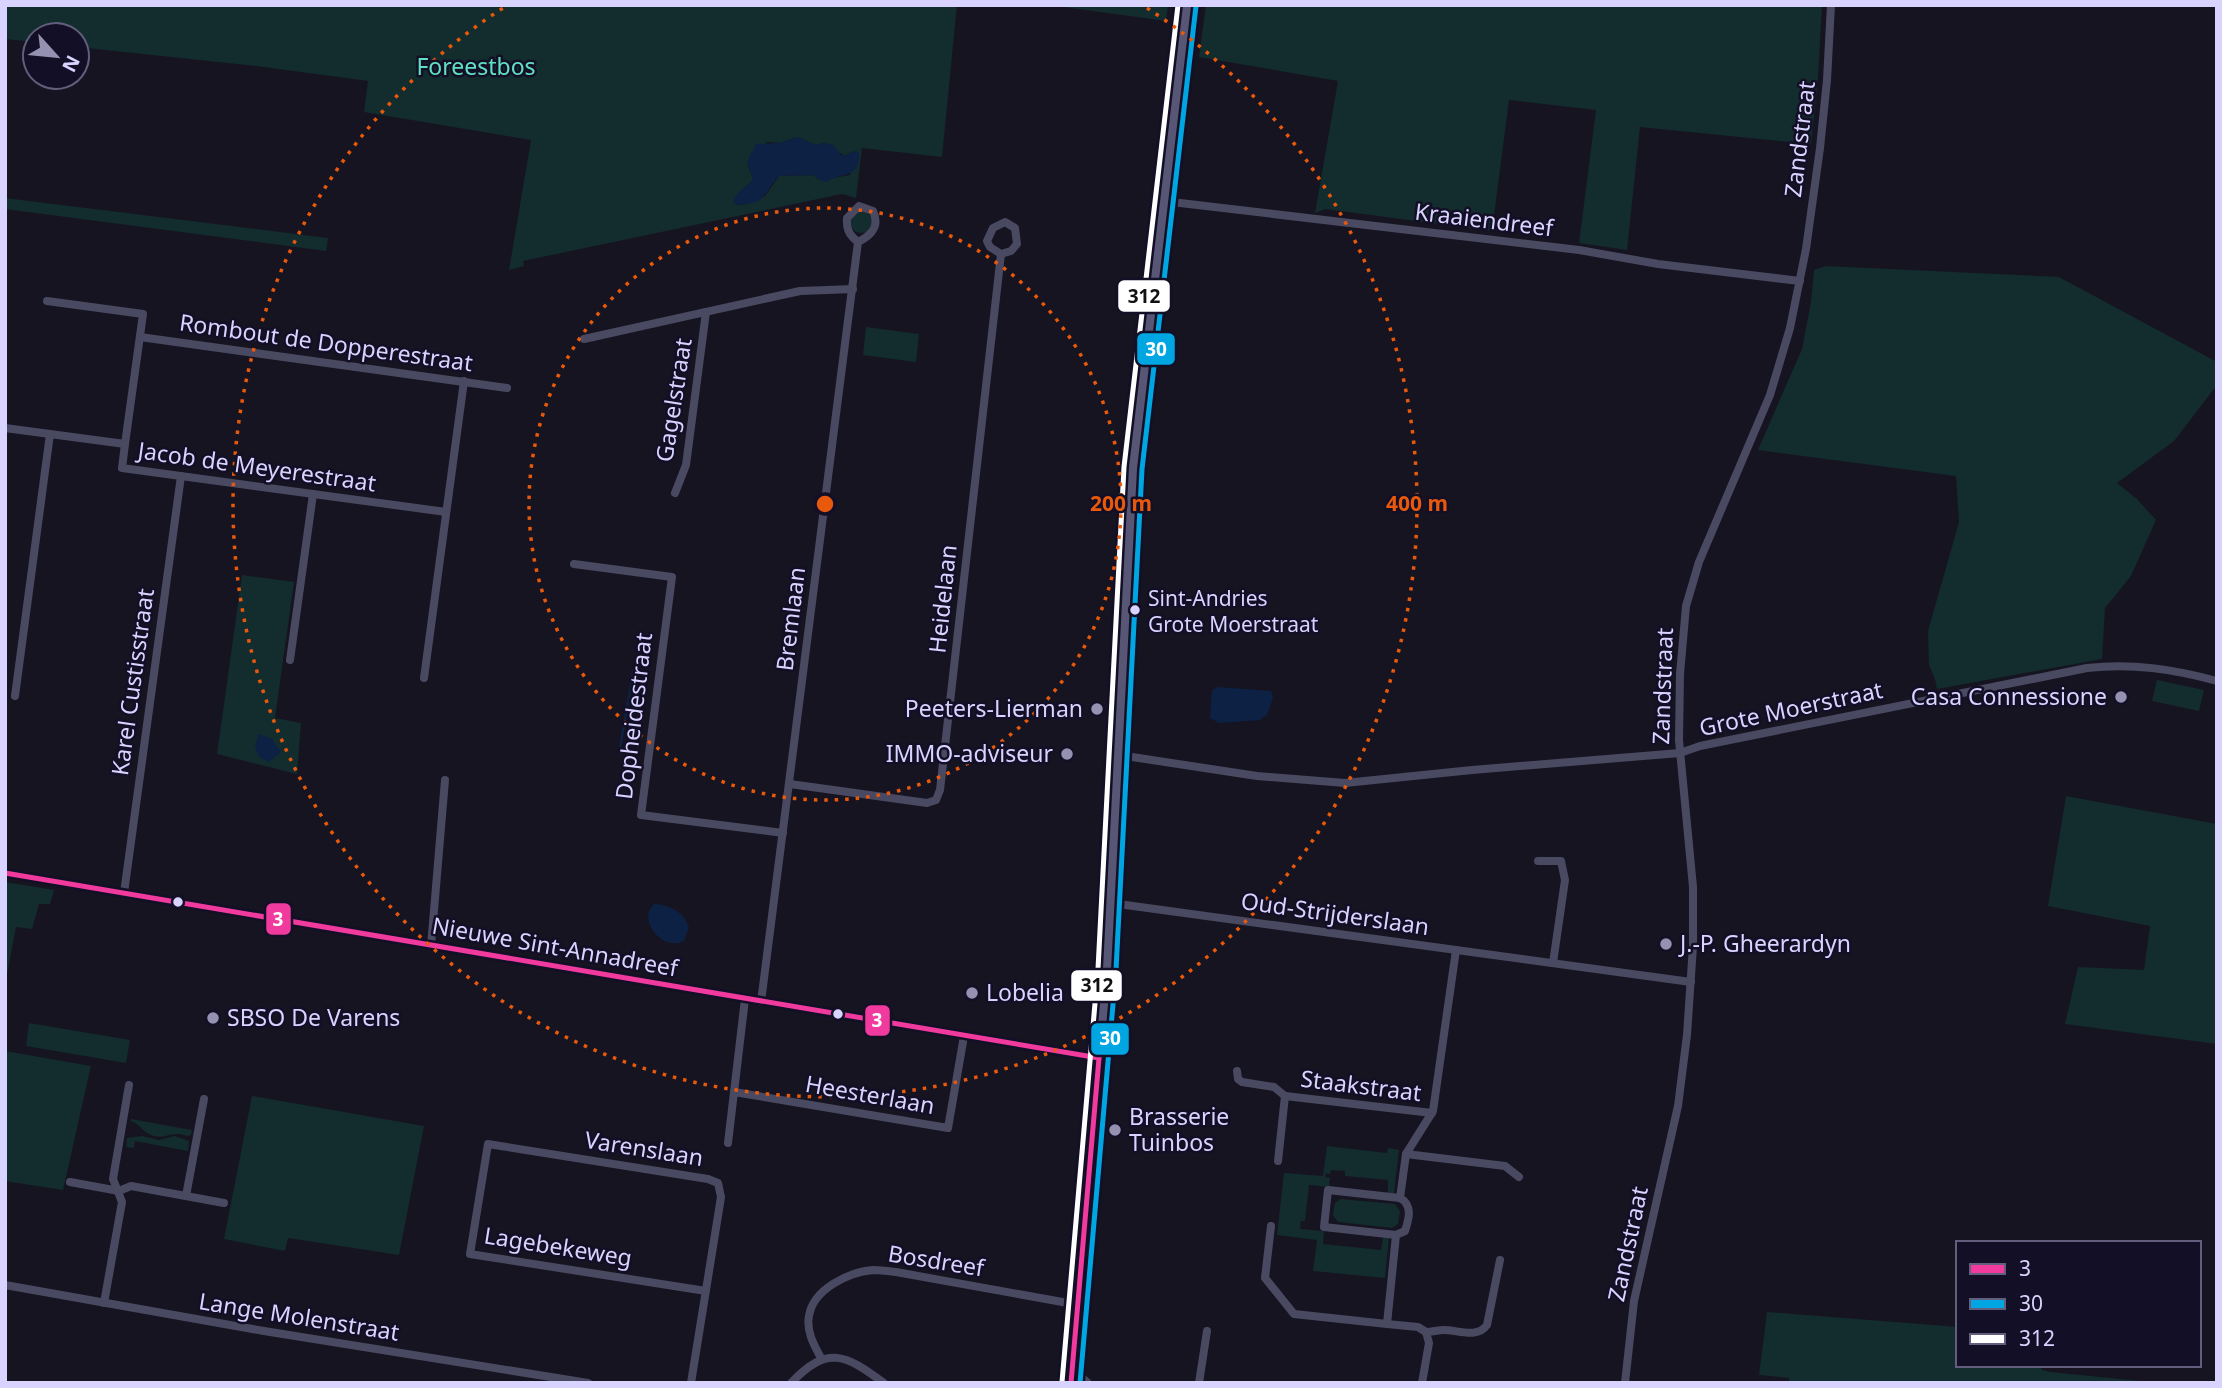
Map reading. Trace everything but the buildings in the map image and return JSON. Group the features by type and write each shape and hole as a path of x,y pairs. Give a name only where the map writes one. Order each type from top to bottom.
{"main road":[{"path":"1071,1383 1111,903 1132,468 1187,5"}],"street":[{"name":"Zandstraat","path":"1625,1383 1634,1301 1683,1078 1691,982 1693,887 1680,753 1680,674 1689,592 1699,562 1770,395 1790,328 1800,281 1822,130 1830,5"},
{"name":"Kraaiendreef","path":"1163,201 1579,250 1658,264 1800,281"},
{"name":"Bremlaan","path":"859,206 873,211 876,218 873,232 858,242 846,227 847,218 859,206"},
{"name":"Bremlaan","path":"761,1002 858,242"},
{"name":"Heidelaan","path":"790,784 927,803 936,800 940,790 1001,254"},
{"name":"Gagelstraat","path":"584,339 800,291 853,289"},
{"path":"47,301 143,314 125,444"},
{"name":"Gagelstraat","path":"675,493 686,465 706,312"},
{"name":"Rombout de Dopperestraat","path":"140,337 507,388"},
{"path":"424,678 464,381"},
{"name":"Jacob de Meyerestraat","path":"5,428 125,444 122,468 446,512"},
{"path":"15,696 50,434"},
{"name":"Karel Custisstraat","path":"124,893 181,476"},
{"path":"290,660 313,494"},
{"name":"Dopheidestraat","path":"575,564 671,577 641,815 783,834"},
{"name":"Grote Moerstraat","path":"1119,755 1280,779 1353,783 1680,753 1712,744 2087,668 2143,666 2176,670 2217,681"},
{"path":"431,946 445,780"},
{"path":"1538,861 1561,861 1565,880 1553,963"},
{"name":"Nieuwe Sint-Annadreef","path":"5,873 1100,1058"},
{"name":"Oud-Strijderslaan","path":"1111,903 1691,982"},
{"path":"1400,1198 1406,1154 1432,1114 1455,950"},
{"path":"728,1143 746,999"},
{"name":"Heesterlaan","path":"734,1092 948,1128 964,1036"},
{"name":"Staakstraat","path":"1237,1071 1238,1079 1242,1082 1274,1087 1285,1096 1432,1114"},
{"path":"104,1303 122,1202 113,1179 129,1085"},
{"name":"Staakstraat","path":"1278,1161 1285,1096"},
{"path":"186,1196 204,1099"},
{"name":"Lagebekeweg","path":"488,1144 470,1254 706,1291"},
{"name":"Varenslaan","path":"488,1144 708,1179 718,1183 721,1197 691,1383"},
{"path":"1406,1154 1505,1167 1519,1177"},
{"path":"70,1182 118,1191 131,1186 224,1203"},
{"path":"1328,1190 1400,1198 1408,1205 1405,1231 1401,1235 1324,1227 1328,1190"},
{"path":"1271,1226 1265,1278 1294,1314 1418,1327 1426,1332 1443,1330 1476,1333 1488,1325 1500,1260"},
{"path":"1387,1324 1396,1235"},
{"name":"Bosdreef","path":"821,1358 809,1332 811,1308 819,1296 831,1286 864,1272 895,1272 1079,1305"},
{"name":"Lange Molenstraat","path":"5,1285 264,1331 588,1383"},
{"path":"1199,1383 1208,1331"},
{"path":"1422,1383 1429,1343 1426,1332"},
{"path":"791,1383 821,1358 846,1358 884,1383"},
{"path":"1072,1369 1088,1383"}],"green space":[{"name":"Foreestbos","path":"5,5 957,5 942,157 862,148 856,198 842,194 523,261 524,266 509,270 531,140 364,112 368,81 91,48 91,21 21,21 21,41 5,39","holes":["797,137 816,145 824,143 845,156 854,151 850,175 820,180 813,175 779,176 765,196 736,205 736,197 753,179 747,162 767,142 780,143"]},
{"path":"1049,5 1168,5 1166,21"},
{"path":"1206,5 1822,5 1811,144 1640,127 1627,250 1579,243 1596,110 1509,100 1492,231 1325,209 1315,213 1338,81 1199,57"},
{"path":"5,198 328,238 326,251 5,209"},
{"path":"861,211 869,214 872,222 869,230 861,233 853,230 850,222 853,214"},
{"path":"1826,266 2059,277 2217,362 2217,385 2174,441 2117,483 2137,499 2156,520 2131,576 2105,608 2102,659 1937,689 1929,665 1928,631 1959,522 1956,476 1758,450 1802,349 1814,270"},
{"path":"866,327 919,334 916,362 863,355"},
{"path":"242,575 294,582 275,718 301,723 297,774 217,754"},
{"path":"2157,680 2204,690 2199,711 2152,701"},
{"path":"2066,796 2217,824 2217,1044 2065,1024 2078,967 2144,970 2150,926 2048,906"},
{"path":"5,882 54,890 50,904 39,904 32,929 16,927 5,985"},
{"path":"29,1023 130,1040 126,1063 26,1046"},
{"path":"5,1051 91,1066 63,1190 5,1181"},
{"path":"252,1096 424,1126 399,1255 288,1238 285,1251 224,1239"},
{"path":"131,1119 192,1130 191,1135 154,1136"},
{"path":"142,1136 159,1140 175,1136 189,1141 188,1151 135,1141 134,1148 126,1147 127,1138"},
{"path":"1327,1146 1387,1153 1388,1148 1399,1150 1394,1193 1388,1193 1388,1180 1345,1176 1345,1171 1331,1170 1325,1177 1330,1178 1329,1187 1309,1185 1305,1221 1301,1221 1300,1229 1324,1231 1323,1244 1381,1250 1383,1238 1389,1238 1385,1278 1313,1271 1317,1240 1277,1235 1284,1173 1323,1176"},
{"path":"1340,1199 1395,1204 1400,1211 1398,1224 1392,1228 1338,1222 1333,1215 1335,1203"},
{"path":"1767,1312 1956,1327 1956,1367 2041,1367 2042,1370 2050,1372 2160,1383 1789,1383 1789,1378 1759,1375"}],"water":[{"path":"797,137 816,145 833,145 845,156 854,151 859,152 857,167 854,171 827,182 813,175 779,176 759,200 737,205 733,201 735,197 753,179 747,162 756,144 780,143"},
{"path":"1218,687 1271,691 1273,698 1267,715 1260,720 1219,723 1210,718 1212,690"},
{"path":"259,734 272,739 281,752 269,762 259,757 255,746"},
{"path":"654,904 670,908 684,918 689,928 684,941 668,942 655,933 648,918"}],"waterway":[{"path":"619,753 634,669"}],"transit line":[{"name":"312","path":"1062,1382 1098,969 1124,467 1178,5"},
{"name":"30","path":"1080,1383 1116,970 1142,469 1196,6"},
{"name":"3","path":"5,873 1099,1058"},
{"name":"3","path":"1071,1383 1099,1058"}],"place":[{"name":"Sint-Andries Grote Moerstraat","path":"1135,610"},
{"name":"Casa Connessione","path":"2121,697"},
{"name":"Peeters-Lierman","path":"1097,709"},
{"name":"IMMO-adviseur","path":"1067,754"},
{"name":"J.-P. Gheerardyn","path":"1666,944"},
{"name":"Lobelia","path":"972,993"},
{"name":"SBSO De Varens","path":"213,1018"},
{"name":"Brasserie Tuinbos","path":"1115,1130"}]}
